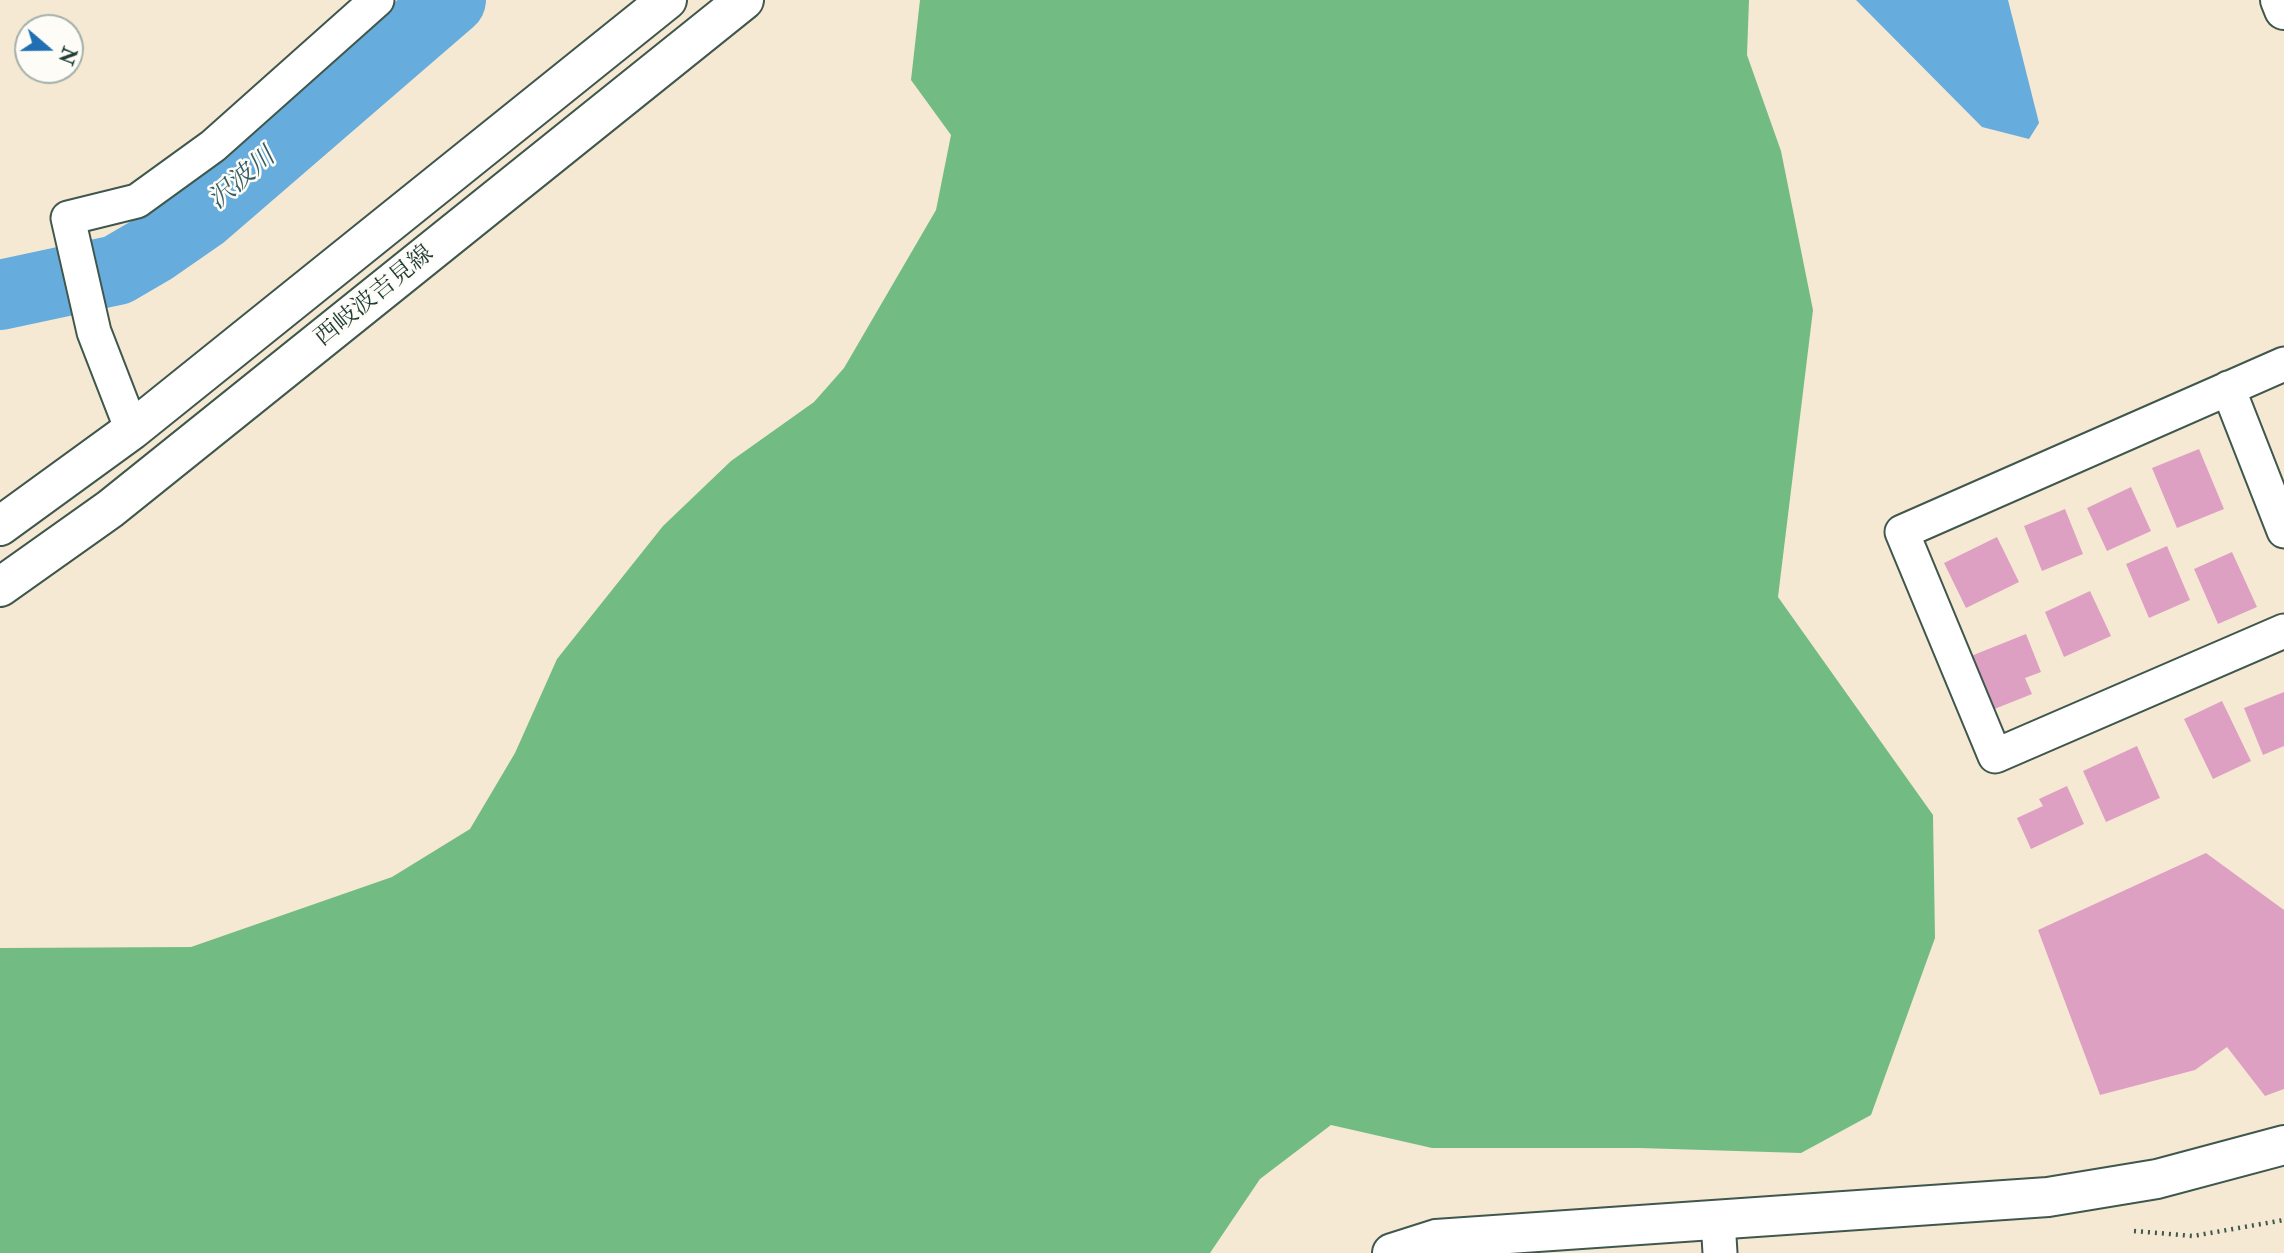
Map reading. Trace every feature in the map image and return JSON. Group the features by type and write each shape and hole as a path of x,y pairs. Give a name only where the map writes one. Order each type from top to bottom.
{"main road":[{"name":"西岐波吉見線","path":"0,526 132,430 667,0"},
{"name":"西岐波吉見線","path":"0,587 110,509 744,0"},
{"path":"2280,0 2284,10"},
{"path":"1392,1253 1436,1239 1719,1236 2048,1197 2157,1178 2284,1145"}],"street":[{"path":"132,430 94,332 68,218 137,201 213,146 377,0"},
{"path":"2284,364 1902,532 1995,756 2284,631"},
{"path":"2228,388 2284,531"}],"path":[{"path":"2134,1231 2193,1236 2284,1220"}],"green space":[{"path":"920,0 1749,0 1747,55 1781,151 1813,310 1778,597 1933,815 1935,938 1871,1115 1801,1153 1639,1148 1432,1148 1331,1125 1260,1179 1210,1253 0,1253 0,948 191,947 392,877 470,829 515,753 557,659 663,526 731,461 814,402 844,368 936,210 951,135 911,80"}],"water":[{"path":"1856,0 2008,0 2039,123 2029,139 1982,127"}],"building":[{"path":"2199,449 2224,509 2177,528 2152,468"},
{"path":"2131,487 2151,531 2107,551 2087,508"},
{"path":"2065,509 2083,554 2042,571 2024,526"},
{"path":"1997,537 2019,582 1966,608 1944,563"},
{"path":"2167,546 2190,600 2149,618 2126,564"},
{"path":"2232,552 2257,607 2218,624 2194,569"},
{"path":"2090,591 2111,636 2064,657 2045,612"},
{"path":"2026,634 2041,672 2025,678 2032,694 1987,712 1966,658"},
{"path":"2284,692 2284,746 2263,755 2244,708"},
{"path":"2222,701 2251,761 2213,779 2184,719"},
{"path":"2137,746 2160,798 2106,822 2083,771"},
{"path":"2067,786 2084,824 2031,849 2017,818 2043,806 2039,799"},
{"path":"2206,853 2284,910 2284,1089 2265,1096 2227,1047 2195,1070 2100,1095 2038,930"}],"waterway":[{"name":"沢波川","path":"0,295 117,270 153,249 202,215 451,0"}]}
